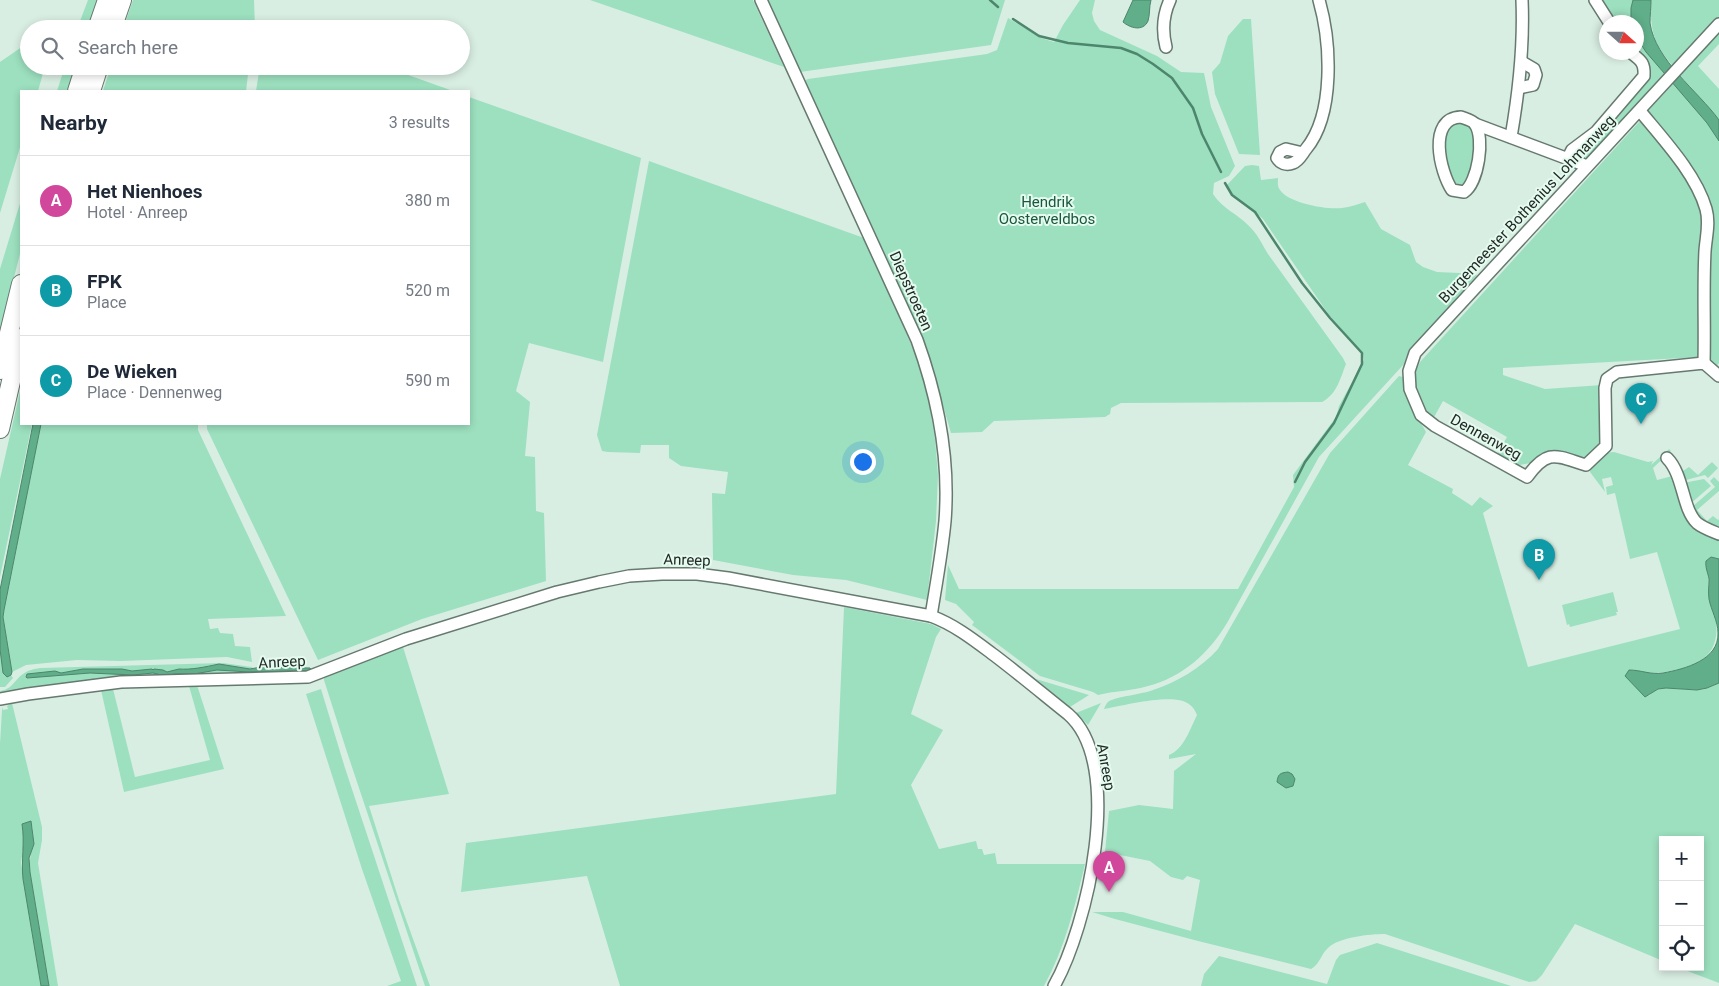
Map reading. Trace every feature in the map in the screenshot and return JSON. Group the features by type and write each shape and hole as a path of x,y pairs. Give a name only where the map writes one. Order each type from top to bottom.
{"highway":[{"path":"100,20 107,0"},
{"path":"115,20 122,0"},
{"path":"77,90 82,75"},
{"path":"92,90 96,75"},
{"path":"0,370 20,288"},
{"path":"0,429 20,342"}],"street":[{"name":"Diepstroeten","path":"761,0 917,340 929,375 940,421 946,474 945,519 931,616"},
{"path":"1160,40 1170,0"},
{"path":"1303,152 1312,142 1322,122 1325,106 1328,69 1319,0"},
{"path":"1511,136 1522,62 1522,0"},
{"path":"1595,0 1605,15"},
{"name":"Burgemeester Bothenius Lohmanweg","path":"1435,426 1421,415 1410,389 1409,371 1415,353 1719,24"},
{"path":"1568,158 1572,150 1596,132 1644,76 1645,68 1640,60"},
{"path":"1640,111 1678,159 1699,192 1706,209 1708,218 1705,251 1704,363 1719,376"},
{"path":"1475,124 1479,138 1479,152 1475,174 1469,189 1464,192 1457,192 1452,190 1441,164 1440,136 1443,127 1451,119 1461,117 1587,166"},
{"name":"Dennenweg","path":"1435,426 1527,477 1544,458 1556,456 1586,465 1606,446 1605,388 1607,379 1617,372 1704,363"},
{"path":"1667,458 1675,468 1692,517 1705,528 1719,534"},
{"name":"Anreep","path":"0,699 121,682 308,677 406,639 557,592 646,574 697,574 728,578 931,616 945,621 964,632 1016,671 1074,719 1085,736 1089,748 1097,798 1098,829 1095,851 1091,876 1073,944 1066,964 1054,986"}],"green space":[{"path":"88,0 99,0 92,20 80,20"},
{"path":"133,0 254,0 255,20 126,20"},
{"path":"590,0 753,0 784,67"},
{"path":"766,0 1005,0 991,45 800,72"},
{"name":"Hendrik Oosterveldbos","path":"1080,0 1095,0 1092,13 1094,21 1100,30 1157,56 1181,72 1204,73 1211,107 1235,166 1229,176 1214,183 1213,194 1254,232 1343,358 1346,364 1340,381 1327,399 1322,402 1121,403 1111,408 1110,414 1105,417 994,421 982,432 951,433 919,331 804,81 987,54 997,50 1008,18 1041,38 1054,42"},
{"path":"1599,0 1633,0 1631,15 1609,15"},
{"path":"1651,0 1719,0 1719,17 1674,67 1661,51 1654,36 1651,20"},
{"path":"1243,19 1251,19 1260,155 1239,154 1215,94 1212,72 1220,63 1228,36"},
{"path":"1719,32 1719,44 1698,66 1719,89 1719,120 1680,76"},
{"path":"1644,47 1666,76 1587,160 1577,157 1645,79 1639,60 1644,60"},
{"path":"20,48 20,75 42,75 38,90 20,90 20,147 0,213 0,62"},
{"path":"62,75 73,75 68,90 57,90"},
{"path":"108,75 248,75 246,90 103,90"},
{"path":"259,75 408,75 450,90 256,90"},
{"path":"1674,83 1707,123 1719,141 1719,363 1715,368 1707,355 1711,208 1647,112"},
{"path":"470,97 641,158 603,362 529,343 516,391 530,402 525,456 535,457 536,511 544,513 546,581 422,619 318,660 207,429 207,425 470,425"},
{"path":"1639,122 1642,122 1676,164 1690,187 1701,212 1700,357 1503,368 1503,375 1545,389 1602,385 1603,442 1584,463 1557,452 1541,455 1530,463 1515,466 1497,455 1507,437 1443,401 1433,419 1423,412 1415,389 1414,374 1420,362"},
{"path":"1458,123 1467,125 1473,130 1475,147 1467,185 1456,188 1447,166 1445,145 1447,128"},
{"path":"649,161 864,238 902,323 926,384 935,439 938,475 936,521 927,600 846,580 793,575 713,560 712,493 725,494 728,472 681,466 669,458 669,445 641,445 640,453 602,451 597,435"},
{"path":"1245,166 1259,166 1261,180 1278,178 1278,186 1284,195 1308,205 1342,208 1365,202 1381,229 1410,245 1416,262 1423,267 1437,272 1477,275 1407,356 1404,364 1319,457 1227,623 1203,654 1184,670 1161,682 1142,688 1098,695 1040,676 972,625 974,622 956,604 945,600 948,565 959,589 1238,589 1294,487 1293,475 1336,417 1339,406 1364,360 1363,354 1329,315 1263,219 1238,200 1226,186"},
{"path":"20,203 20,254 0,332 0,269"},
{"path":"1399,376 1403,377 1412,407 1426,432 1408,465 1453,489 1452,493 1472,506 1480,497 1493,506 1483,513 1528,667 1680,629 1657,552 1630,559 1615,493 1607,495 1606,487 1613,485 1611,477 1602,479 1605,492 1590,472 1590,468 1603,453 1614,452 1648,462 1653,461 1651,465 1669,449 1671,451 1653,468 1657,480 1676,475 1690,517 1719,537 1719,559 1711,557 1708,588 1710,604 1716,621 1716,638 1710,652 1692,665 1665,672 1653,673 1634,670 1649,696 1658,689 1698,690 1719,683 1719,983 1688,971 1704,971 1704,836 1659,836 1659,959 1575,924 1542,975 1536,981 1529,982 1385,934 1339,941 1328,948 1311,969 1092,912 1123,912 1191,931 1200,880 1187,876 1183,880 1171,877 1150,861 1105,852 1109,811 1139,805 1173,809 1174,771 1196,754 1169,759 1169,755 1183,743 1197,715 1190,705 1175,699 1155,700 1104,708 1111,700 1149,691 1180,679 1204,662 1218,649 1330,453"},
{"path":"20,391 20,425 32,425 0,577 0,479"},
{"path":"41,425 198,425 198,430 286,616 208,619 210,629 218,628 220,633 233,634 235,646 250,647 252,662 227,657 121,661 77,660 26,665 12,672 3,617"},
{"path":"1712,462 1718,468 1708,478 1705,475 1682,481 1680,473 1689,467 1698,475"},
{"path":"1714,477 1719,482 1719,491 1697,510 1707,521 1713,516 1719,519 1719,531 1701,522 1692,507 1715,487 1710,481"},
{"path":"1704,479 1711,486 1690,504 1683,483"},
{"path":"1613,592 1617,615 1570,627 1569,624 1567,625 1562,605"},
{"path":"844,607 931,624 941,629 936,637 911,714 943,730 911,785 939,849 976,841 978,849 982,849 984,855 995,853 997,864 1085,864 1064,942 1044,986 620,986 587,876 461,892 466,843 836,794"},
{"path":"403,647 449,794 369,806 399,900 430,986 425,986 324,680 324,677"},
{"path":"0,649 5,676 11,675 13,678 5,687 0,687"},
{"path":"223,663 252,667 256,675 95,679 0,694 0,691 11,686 20,676 40,668"},
{"path":"1036,679 1089,695 1070,707"},
{"path":"197,685 224,769 124,792 101,690 113,689 135,777 210,760 189,686"},
{"path":"321,689 417,986 387,986 401,981 362,869 306,694"},
{"path":"12,703 42,827 38,863 58,986 49,986 30,872 33,842 31,822 22,824 24,842 21,863 41,986 0,986 0,744 2,710 3,707 3,710 8,709 7,706"},
{"path":"1101,703 1088,725 1076,713"},
{"path":"1377,943 1511,986 1201,986 1204,974 1219,956 1327,984 1336,960 1340,955"}],"shaded area":[{"path":"1133,0 1151,0 1148,21 1140,28 1129,26 1123,22"},
{"path":"1633,0 1651,0 1650,23 1660,50 1668,62 1719,120 1719,141 1707,123 1646,52 1644,49 1644,15 1631,15"},
{"path":"33,425 41,425 3,617 12,672 7,677 3,673 0,649 0,590"},
{"path":"1711,557 1719,559 1719,683 1697,690 1658,689 1645,697 1625,676 1629,670 1659,673 1681,669 1699,662 1707,656 1717,642 1718,629 1709,599 1709,579 1706,566 1706,561"},
{"path":"219,664 250,669 261,667 310,668 312,672 217,670 166,676 153,673 133,675 90,673 26,677 27,674 55,671 61,673 83,669 122,669 132,671 154,669 167,672"},
{"path":"1288,772 1295,779 1293,786 1286,788 1277,782 1280,774"},
{"path":"31,821 34,844 29,858 30,872 49,986 41,986 23,879 22,824"}],"waterway":[{"path":"990,0 998,7"},
{"path":"1013,19 1039,36 1068,43 1121,48 1137,54 1153,64 1172,78 1193,108 1202,134 1221,172"},
{"path":"1225,183 1232,195 1255,212 1302,283 1330,318 1362,353 1362,364 1334,423 1305,462 1295,482"}],"place":[{"name":"De Wieken","path":"1641,424"},
{"name":"FPK","path":"1539,580"},
{"name":"Het Nienhoes","path":"1109,892"}]}
